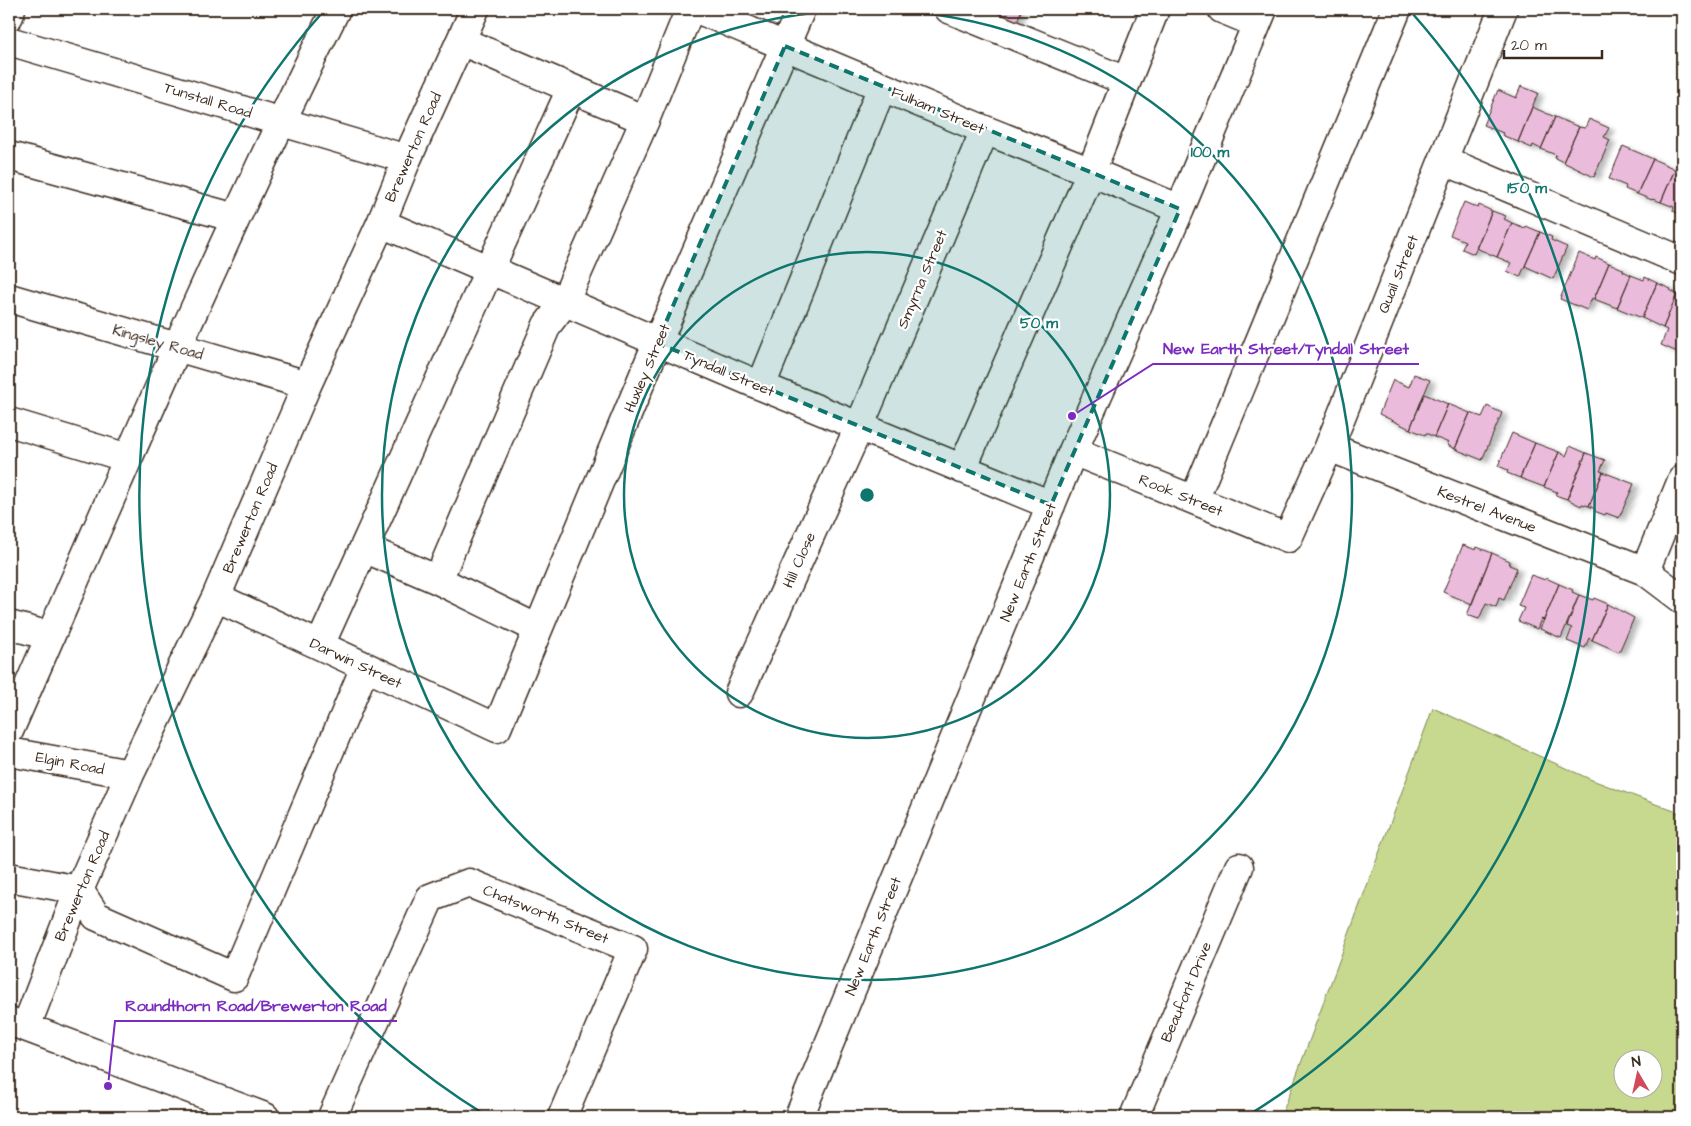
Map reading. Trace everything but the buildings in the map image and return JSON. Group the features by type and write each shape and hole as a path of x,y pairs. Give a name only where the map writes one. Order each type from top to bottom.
{"street":[{"path":"9,16 11,9"},
{"path":"9,731 177,348 280,121 336,9"},
{"name":"Brewerton Road","path":"17,1024 130,774 216,597 307,386 475,9"},
{"path":"438,580 547,325 564,303 645,120 690,9"},
{"name":"Fulham Street","path":"697,9 985,130 1180,209"},
{"name":"Huxley Street","path":"497,728 657,342 802,9"},
{"path":"949,9 1126,81"},
{"path":"962,469 1091,172 1155,9"},
{"path":"1222,9 1260,16"},
{"path":"1194,500 1397,9"},
{"name":"Quail Street","path":"1288,538 1329,447 1503,9"},
{"name":"New Earth Street","path":"799,1117 1073,451 1180,209 1260,16"},
{"name":"Tunstall Road","path":"9,41 407,159"},
{"path":"461,41 645,120"},
{"path":"761,386 882,86"},
{"path":"320,645 571,89"},
{"name":"Smyrna Street","path":"859,427 985,130"},
{"path":"9,156 236,218"},
{"path":"1443,160 1682,261"},
{"name":"Tyndall Street","path":"380,223 564,303 1051,506"},
{"name":"Kingsley Road","path":"9,298 307,386"},
{"path":"9,422 128,458"},
{"name":"Hill Close","path":"739,693 859,427"},
{"name":"Kestrel Avenue","path":"1329,447 1646,571 1682,599"},
{"name":"Rook Street","path":"1073,451 1288,538"},
{"path":"1646,571 1682,480"},
{"path":"364,548 438,580 538,629"},
{"name":"Darwin Street","path":"216,597 497,728"},
{"path":"9,626 50,636"},
{"path":"9,877 79,890 96,916 234,977 365,667"},
{"name":"Elgin Road","path":"9,752 130,774"},
{"name":"Beaufont Drive","path":"1134,1117 1240,867"},
{"name":"Chatsworth Street","path":"332,1117 430,898 469,882 633,949 562,1117"},
{"path":"17,1024 226,1110 265,1117"}],"highlighted area":[{"path":"785,46 1180,209 1051,505 657,343"}],"green space":[{"path":"1433,708 1592,780 1682,814 1682,1117 1281,1117"}],"place":[{"name":"New Earth Street/Tyndall Street","path":"1072,416"},
{"name":"Roundthorn Road/Brewerton Road","path":"108,1086"}]}
